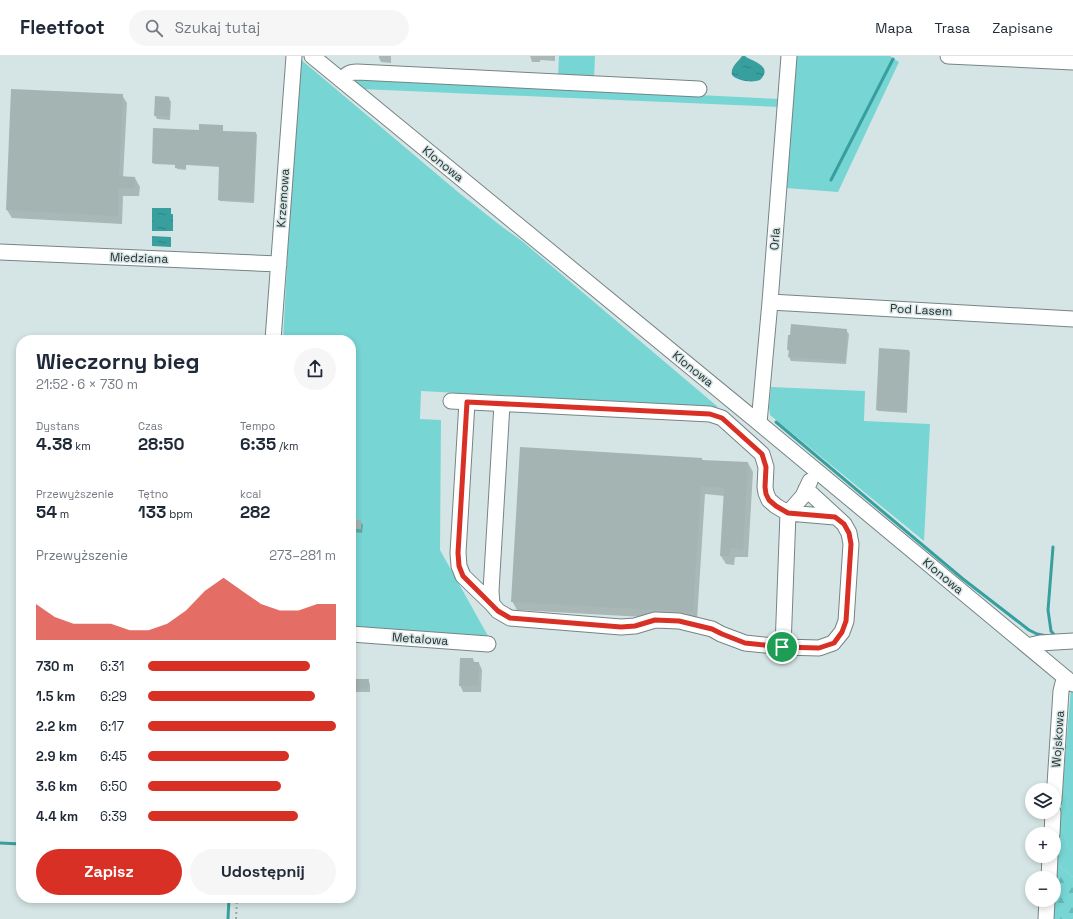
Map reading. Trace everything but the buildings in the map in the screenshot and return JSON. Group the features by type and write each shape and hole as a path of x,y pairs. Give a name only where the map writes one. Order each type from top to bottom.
{"street":[{"name":"Krzemowa","path":"273,335 294,56"},
{"name":"Klonowa","path":"312,56 815,469 1069,681"},
{"name":"Orla","path":"759,423 789,56"},
{"path":"948,56 1073,62"},
{"path":"341,80 346,74 357,72 699,89"},
{"name":"Miedziana","path":"0,252 279,264"},
{"name":"Pod Lasem","path":"770,302 1073,319"},
{"path":"451,401 716,415 722,418 762,454 766,467 766,494 769,500 788,513 835,517"},
{"path":"467,402 458,553 459,566 463,576 498,611 510,618 621,627 635,626 655,620 679,621 712,629 745,643 782,647 819,648 834,643 842,632 846,621 851,544 849,533 844,524 806,489"},
{"path":"492,604 491,591 502,404"},
{"path":"782,647 788,513 803,496 815,469"},
{"name":"Metalowa","path":"356,634 488,644"},
{"path":"1027,646 1040,643 1073,641"},
{"name":"Wojskowa","path":"1055,783 1063,683 1069,681"},
{"path":"1046,919 1047,907"}],"path":[{"path":"236,919 237,903"}],"green space":[{"path":"559,56 595,56 594,78 558,76"},
{"path":"795,56 890,56 899,62 838,192 786,188"},
{"path":"299,58 458,192 522,241 718,407 421,391 420,419 441,420 440,550 488,636 356,627 356,335 283,335"},
{"path":"355,78 779,99 779,107 361,89 355,85"},
{"path":"771,387 865,391 864,421 930,424 924,541 770,415 769,407"},
{"path":"1071,689 1073,691 1073,877 1056,863 1061,863 1061,827 1059,827 1061,819"},
{"path":"1056,863 1073,877 1073,919 1052,919 1053,907 1061,907 1061,871 1055,871"}],"water":[{"path":"742,56 747,57 762,66 765,72 760,80 745,81 732,75 733,67"},
{"path":"152,208 171,208 171,214 173,214 173,231 152,231"},
{"path":"152,236 171,237 171,247 152,246"}],"waterway":[{"path":"831,180 893,59"},
{"path":"776,422 963,579 1029,630 1037,634 1047,636"},
{"path":"1053,547 1048,610 1051,631 1056,637"},
{"path":"0,843 16,844"},
{"path":"228,919 229,903"}],"route":[{"path":"467,402 710,414 722,418 762,454 765,460 765,487 769,500 788,513 835,517 844,524 849,533 851,544 846,621 842,632 834,643 819,648 782,647 745,643 712,629 679,621 655,620 635,626 621,627 510,618 498,611 463,576 459,566 458,553 467,402"}]}
